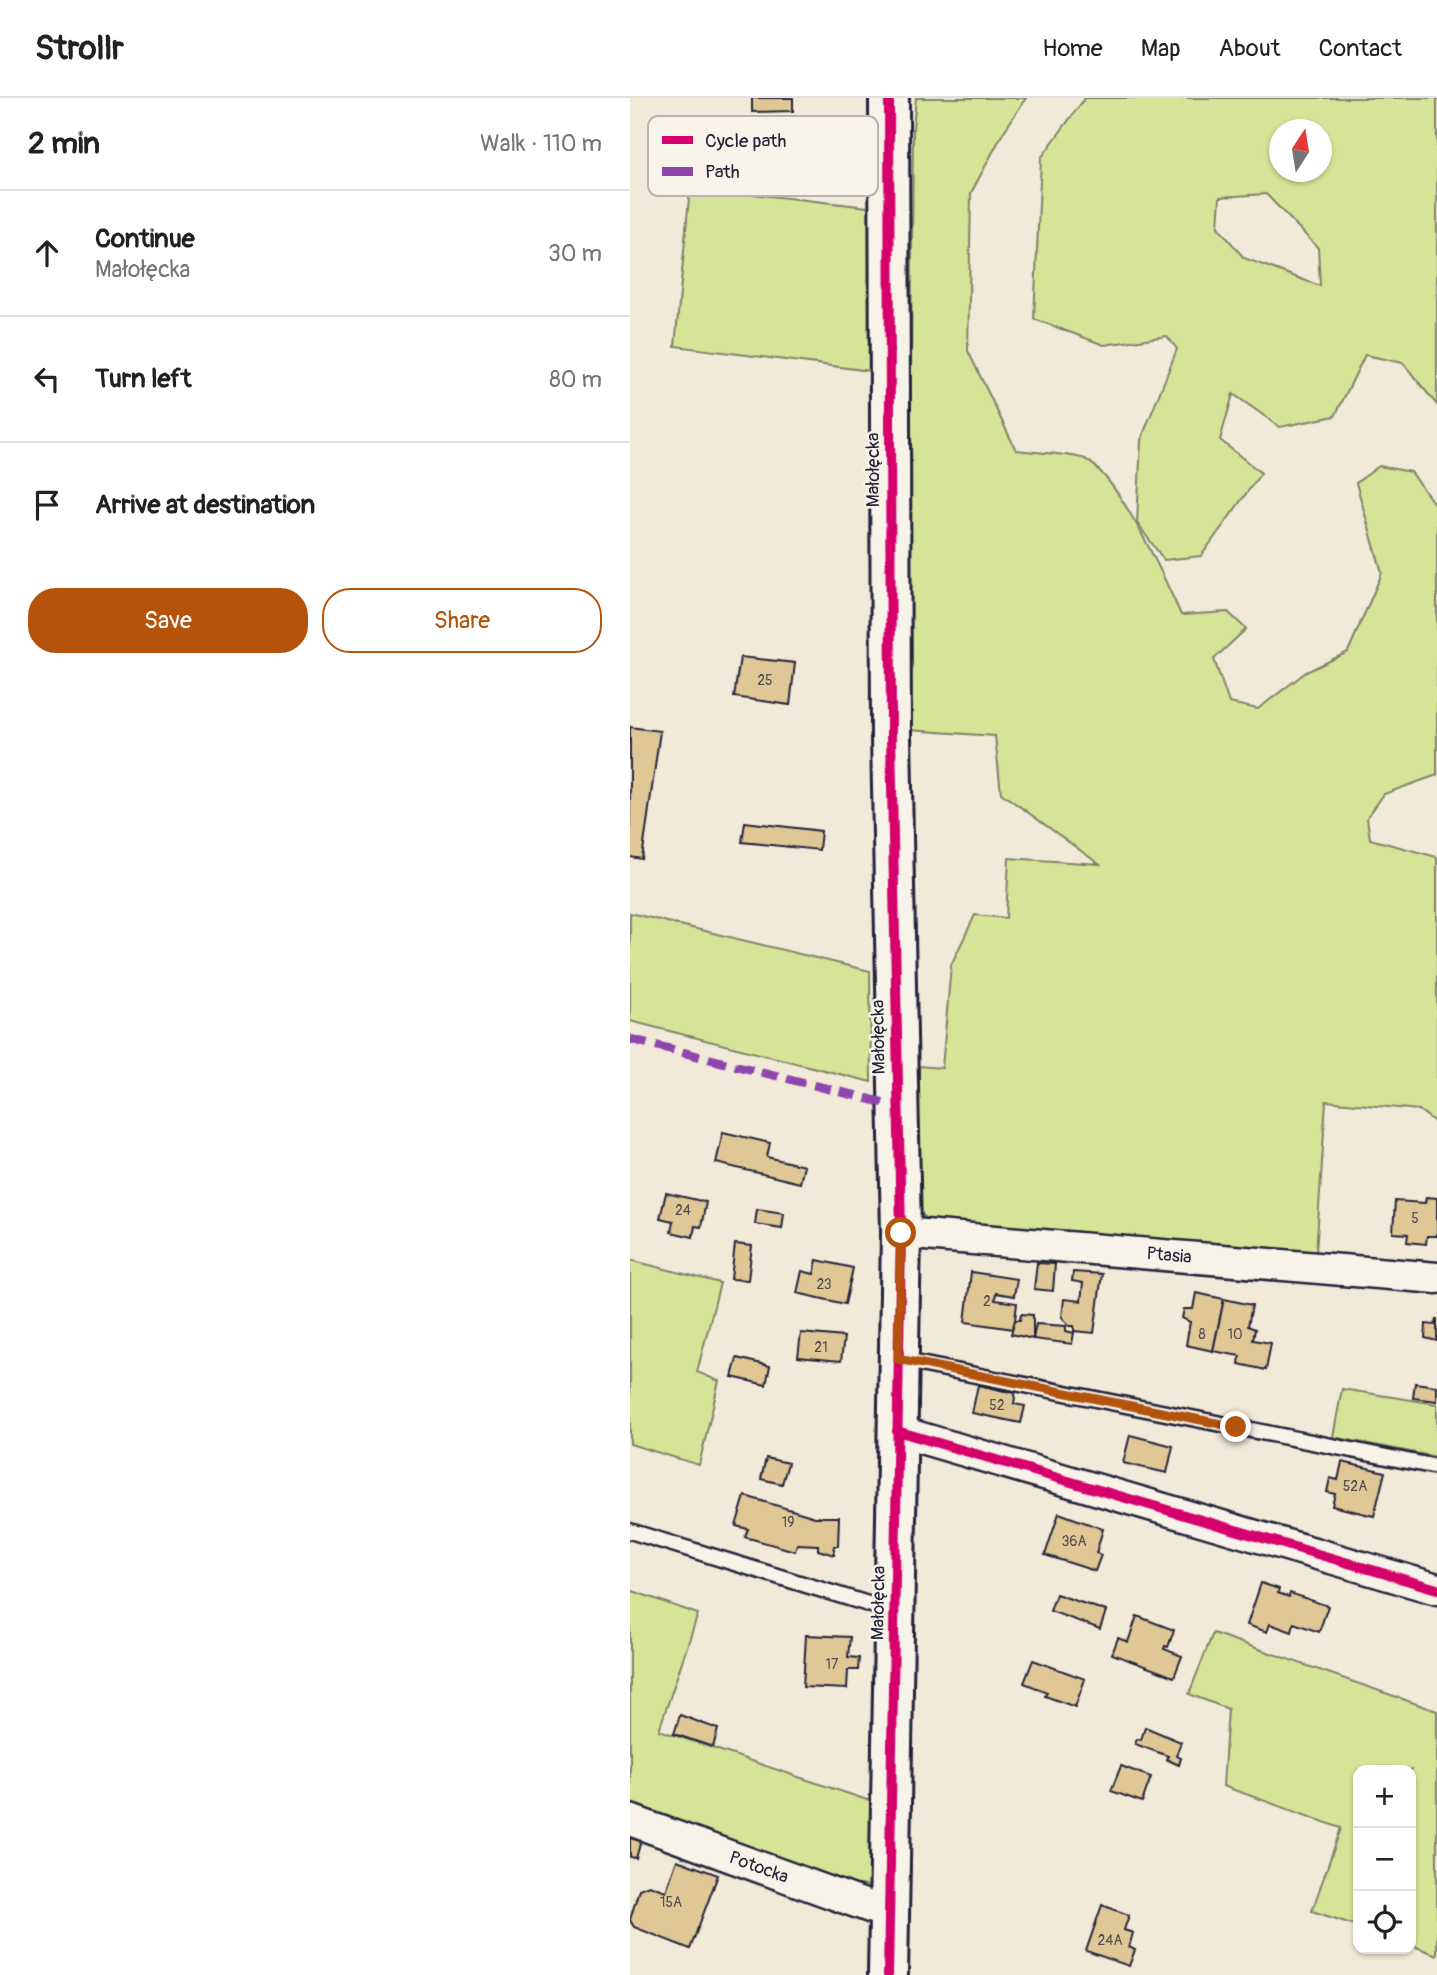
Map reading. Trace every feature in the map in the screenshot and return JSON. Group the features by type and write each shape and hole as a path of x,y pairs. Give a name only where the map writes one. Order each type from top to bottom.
{"street":[{"name":"Małołęcka","path":"888,1975 901,1233 891,737 889,98"},
{"name":"Ptasia","path":"901,1233 1437,1278"},
{"path":"897,1431 1437,1589"},
{"name":"Potocka","path":"630,1820 889,1914"}],"lane":[{"path":"898,1359 1437,1467"},
{"path":"630,1531 896,1612"}],"green space":[{"path":"916,98 1026,98 1003,133 971,193 968,351 1016,450 1080,457 1098,469 1112,486 1140,530 1181,615 1228,612 1246,629 1214,659 1229,703 1258,709 1306,672 1348,652 1382,573 1356,483 1379,466 1411,472 1437,508 1437,775 1384,794 1367,818 1370,839 1437,857 1437,1124 1419,1110 1326,1101 1316,1254 932,1223 919,1212 919,1066 942,1068 951,965 975,915 1006,918 1009,858 1099,864 1001,793 995,736 908,730 913,128"},
{"path":"1085,98 1437,98 1437,405 1403,363 1365,355 1335,416 1280,427 1233,394 1220,440 1261,473 1201,556 1164,560 1137,523 1141,440 1177,349 1167,336 1104,345 1034,319 1041,158","holes":["1266,194 1318,248 1320,286 1244,258 1218,227 1220,197"]},
{"path":"689,196 770,196 877,208 879,372 675,346"},
{"path":"630,913 870,971 871,1082 630,1021"},
{"path":"630,1260 720,1283 697,1372 719,1381 699,1465 630,1444"},
{"path":"1342,1389 1437,1404 1437,1457 1333,1437"},
{"path":"630,1590 698,1614 659,1730 870,1801 877,1851 870,1886 826,1882 630,1810"},
{"path":"1213,1633 1437,1711 1437,1955 1416,1947 1416,1765 1353,1765 1353,1924 1312,1911 1341,1828 1223,1786 1228,1709 1189,1694"}],"building":[{"path":"752,98 793,98 793,111 752,112"},
{"path":"740,657 795,663 790,705 734,697"},
{"path":"630,727 660,731 642,859 630,857"},
{"path":"745,822 821,831 819,850 742,842"},
{"path":"723,1132 770,1143 767,1157 804,1166 800,1183 716,1163"},
{"path":"666,1193 706,1202 701,1227 695,1226 693,1237 671,1232 673,1221 660,1218"},
{"path":"1426,1197 1437,1198 1437,1236 1427,1236 1426,1244 1407,1242 1408,1234 1393,1233 1395,1201 1425,1203"},
{"path":"757,1209 784,1213 782,1228 755,1224"},
{"path":"735,1244 752,1246 748,1280 731,1279"},
{"path":"817,1260 853,1268 845,1304 797,1293 802,1271 814,1274"},
{"path":"1037,1263 1055,1264 1053,1291 1034,1289"},
{"path":"971,1272 1017,1279 1014,1296 996,1293 995,1300 1017,1303 1014,1329 965,1322"},
{"path":"1073,1272 1102,1274 1094,1333 1074,1331 1074,1326 1069,1326 1062,1317 1064,1299 1081,1301 1083,1283 1072,1281"},
{"path":"1196,1293 1224,1299 1213,1351 1186,1345 1190,1322 1182,1318 1184,1309 1193,1309"},
{"path":"1224,1299 1252,1305 1248,1326 1255,1329 1253,1340 1271,1343 1266,1370 1239,1364 1240,1356 1213,1351"},
{"path":"1021,1314 1033,1315 1033,1339 1011,1334 1015,1320 1020,1320"},
{"path":"1436,1319 1437,1341 1425,1338 1426,1324 1435,1325"},
{"path":"1036,1324 1066,1326 1066,1331 1074,1333 1072,1344 1033,1339"},
{"path":"801,1333 844,1337 841,1361 798,1357"},
{"path":"737,1358 770,1366 766,1385 732,1377"},
{"path":"1415,1383 1437,1386 1437,1401 1413,1398"},
{"path":"978,1385 1013,1393 1016,1390 1014,1404 1025,1406 1021,1423 972,1413"},
{"path":"1130,1435 1173,1446 1167,1473 1123,1463"},
{"path":"766,1458 788,1463 782,1484 761,1479"},
{"path":"1342,1462 1385,1472 1374,1516 1332,1506 1335,1494 1327,1492 1330,1478 1338,1480"},
{"path":"745,1496 815,1517 839,1517 838,1546 834,1546 834,1555 818,1550 818,1545 797,1544 795,1551 745,1537 748,1529 736,1526"},
{"path":"1059,1513 1103,1529 1096,1553 1101,1555 1095,1571 1045,1555"},
{"path":"1261,1583 1279,1589 1278,1593 1289,1597 1290,1593 1328,1606 1319,1632 1294,1623 1292,1632 1270,1624 1267,1632 1247,1625"},
{"path":"1056,1594 1106,1611 1100,1629 1050,1611"},
{"path":"1137,1616 1174,1630 1168,1647 1165,1646 1164,1649 1182,1656 1174,1677 1112,1654 1118,1638 1128,1642"},
{"path":"806,1635 850,1637 848,1657 859,1658 858,1670 848,1670 847,1689 803,1687"},
{"path":"1033,1660 1085,1679 1075,1707 1045,1696 1047,1692 1024,1683"},
{"path":"680,1715 718,1729 713,1747 674,1734"},
{"path":"1145,1727 1181,1742 1176,1756 1181,1758 1179,1765 1166,1759 1168,1756 1135,1744 1137,1739 1141,1740"},
{"path":"1121,1766 1151,1777 1142,1802 1111,1791"},
{"path":"630,1838 641,1841 636,1858 630,1857"},
{"path":"677,1860 718,1875 690,1949 634,1927 630,1920 639,1889 649,1885 666,1891"},
{"path":"1102,1905 1129,1915 1124,1930 1133,1933 1129,1947 1135,1950 1129,1966 1086,1951"}],"marked path":[{"path":"630,1039 897,1106"}],"cycle path":[{"path":"888,1975 901,1233 891,737 889,98"},
{"path":"897,1431 1437,1589"}],"route":[{"path":"901,1233 898,1359 1236,1427"}]}
